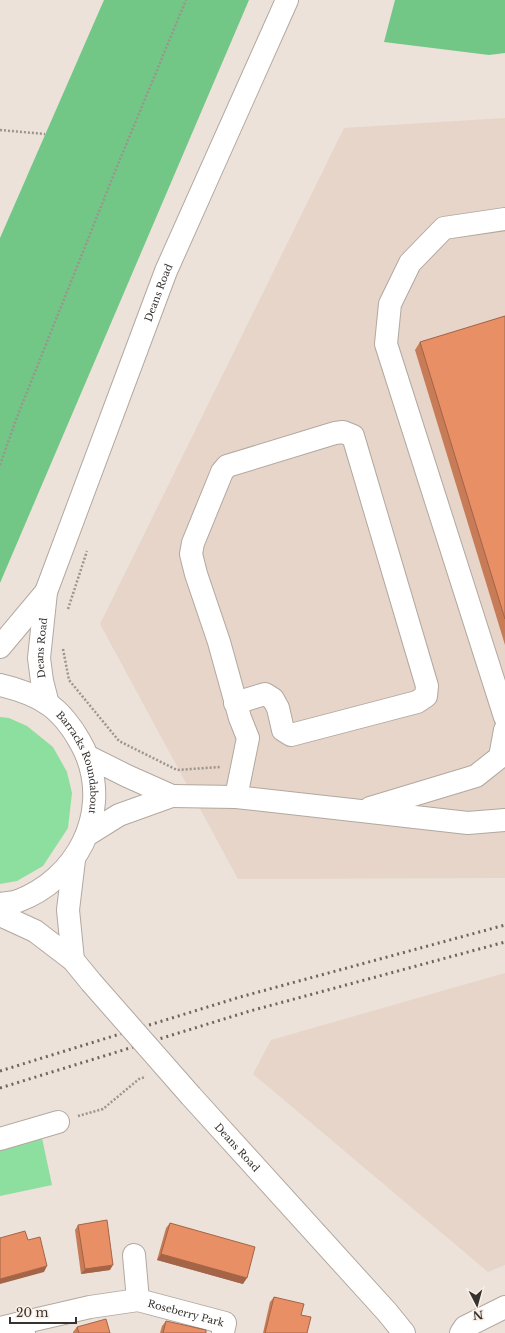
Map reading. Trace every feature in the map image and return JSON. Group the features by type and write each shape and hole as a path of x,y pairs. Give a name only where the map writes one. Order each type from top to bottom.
{"street":[{"name":"Deans Road","path":"48,704 42,681 39,658 46,592 166,271 287,0"},
{"path":"505,219 444,228 410,263 390,304 386,344 505,717"},
{"path":"236,703 265,694 273,699 278,708 284,730 291,735 417,702 426,696 427,686 353,436 343,432 335,433 227,466 222,472 194,543 191,554 196,574 219,642 236,703 248,738 236,797"},
{"name":"Deans Road","path":"0,647 46,592"},
{"name":"Barracks Roundabout","path":"0,685 22,690 48,704 72,727 87,756 94,782 94,809 87,835 74,860 49,885 17,902 0,904"},
{"path":"361,811 476,776 500,757 505,730"},
{"path":"87,756 172,796"},
{"path":"87,835 119,815 172,796 236,797 468,823 505,820"},
{"path":"73,960 68,910 74,860"},
{"name":"Deans Road","path":"0,915 35,931 73,960 191,1096 387,1312 404,1333"},
{"path":"0,1139 58,1122"},
{"name":"Roseberry Park","path":"134,1255 138,1300"},
{"name":"Roseberry Park","path":"0,1328 23,1328 90,1307 138,1300 225,1323 223,1332"},
{"path":"461,1333 465,1327 505,1307"}],"path":[{"path":"0,464 17,417 110,184 186,0"},
{"path":"0,130 45,134"},
{"path":"68,609 88,549"},
{"path":"63,645 69,680 119,741 176,770 242,765"},
{"path":"58,1122 104,1109 139,1079 147,1076"}],"shaded area":[{"path":"505,118 505,878 238,879 100,624 344,128"},
{"path":"505,973 505,1265 488,1272 253,1074 271,1040"}],"green space":[{"path":"104,0 249,0 0,583 0,238"},
{"path":"395,0 505,0 505,53 489,55 384,42"},
{"path":"0,717 9,718 27,726 53,747 67,772 72,793 68,828 43,866 17,881 0,884"},
{"path":"42,1138 52,1185 0,1196 0,1150"}],"building":[{"path":"505,316 505,619 420,342"},
{"path":"107,1220 113,1265 85,1269 78,1225"},
{"path":"170,1223 255,1247 247,1278 161,1254"},
{"path":"25,1231 28,1240 40,1237 47,1266 0,1279 0,1238"},
{"path":"274,1297 304,1304 301,1315 311,1317 307,1333 265,1333"},
{"path":"106,1319 110,1333 79,1333 77,1327"},
{"path":"166,1321 206,1330 206,1333 163,1333"}],"railway":[{"path":"0,1071 240,997 505,925"},
{"path":"0,1088 250,1011 505,942"}]}
